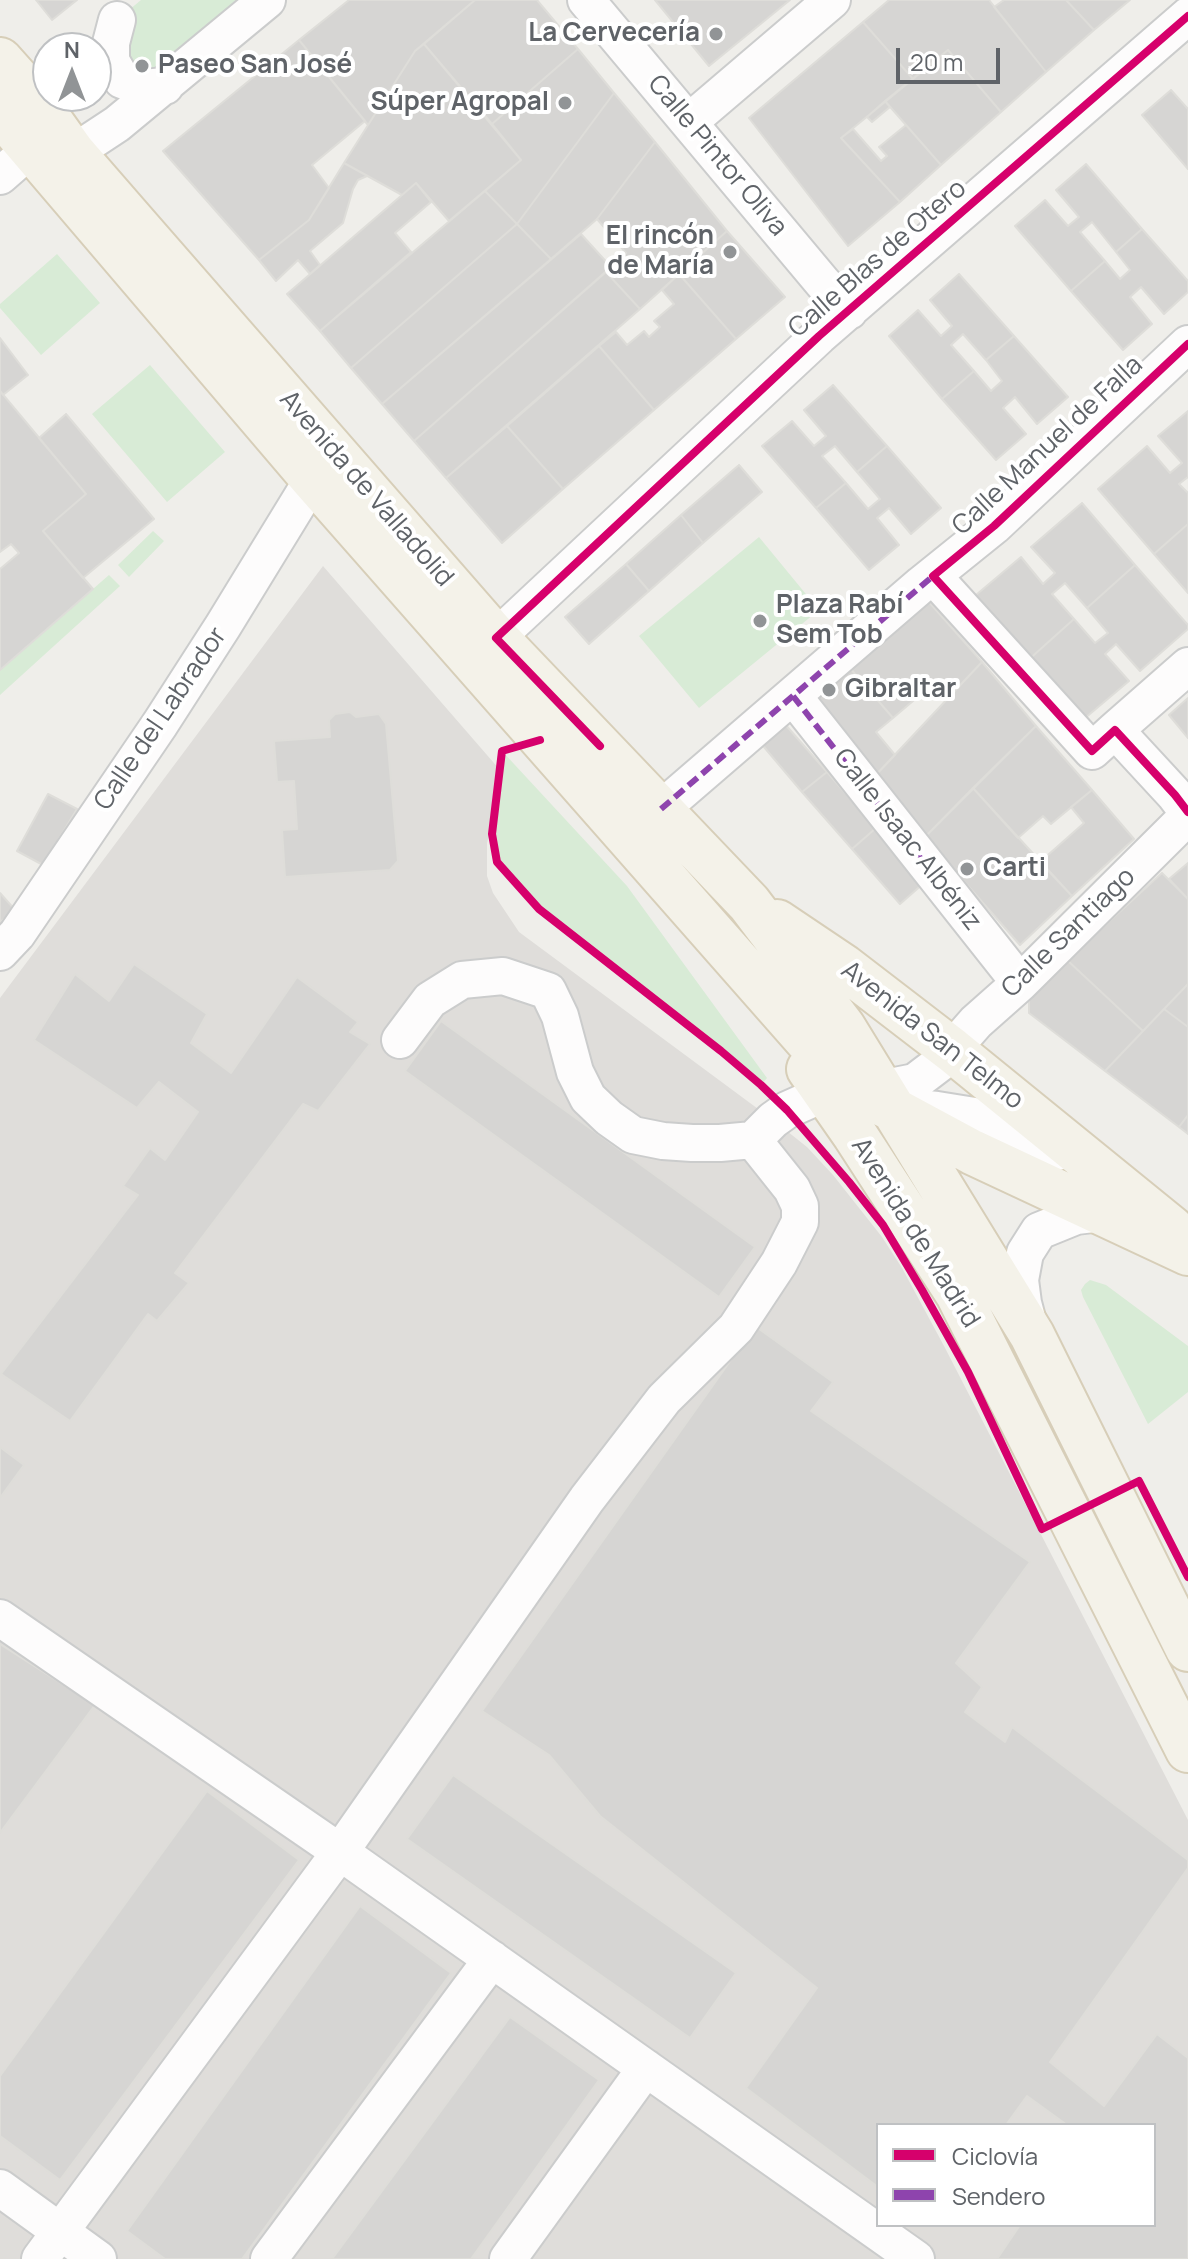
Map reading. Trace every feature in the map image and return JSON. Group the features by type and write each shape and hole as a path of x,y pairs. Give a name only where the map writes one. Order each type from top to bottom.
{"main road":[{"name":"Avenida de Valladolid","path":"0,60 27,97 35,159 723,946"},
{"name":"Avenida de Valladolid","path":"35,159 749,903"},
{"name":"Avenida de Madrid","path":"749,903 843,1027 867,1102 877,1171 958,1294 1188,1750"},
{"name":"Avenida San Telmo","path":"749,903 844,967 952,1050 1106,1195 1188,1253"},
{"name":"Avenida de Madrid","path":"723,946 827,1064 867,1102 1021,1317 1188,1649"},
{"name":"Avenida San Telmo","path":"867,1102 972,1152 1106,1195 1188,1242"}],"street":[{"path":"35,159 117,124 267,0"},
{"name":"Calle Pintor Oliva","path":"586,0 849,311"},
{"path":"689,122 832,0"},
{"path":"129,10 111,43 111,61 122,80 143,88 165,86"},
{"path":"104,32 129,10"},
{"name":"Calle Blas de Otero","path":"496,638 849,311 1188,16"},
{"name":"Calle Manuel de Falla","path":"933,576 994,526 1184,355"},
{"name":"Calle del Labrador","path":"0,952 17,934 160,724 313,479"},
{"path":"661,809 933,576 1092,751 1188,666"},
{"name":"Calle Isaac Albéniz","path":"793,696 1020,983"},
{"path":"1115,730 1175,795 1188,814"},
{"name":"Calle Santiago","path":"753,1140 787,1110 867,1102 915,1082 940,1063 976,1022 1020,983 1188,814"},
{"path":"50,2245 340,1852 587,1499 664,1399 736,1328 779,1263 800,1222 800,1206 792,1189 753,1140 720,1143 663,1141 633,1135 588,1098 575,1072 560,1016 556,978 503,976 462,980 430,1000 400,1040"},
{"path":"867,1102 877,1171"},
{"path":"1021,1317 1020,1280 1025,1253 1039,1231 1076,1216 1106,1195"},
{"path":"0,1618 340,1852 916,2259"},
{"path":"269,2259 492,1959"},
{"path":"508,2259 646,2068"},
{"path":"0,2188 50,2245 98,2259"}],"shaded area":[{"path":"323,566 500,770 498,800 487,843 487,876 493,893 519,932 807,1147 882,1237 944,1346 1188,1820 1188,2259 0,2259 0,998"}],"green space":[{"path":"141,0 267,0 143,88 112,44 117,20"},
{"path":"57,254 100,303 41,355 0,308 0,304"},
{"path":"150,365 225,452 167,502 92,414"},
{"path":"153,531 164,541 129,577 118,565"},
{"path":"759,537 819,610 699,708 639,636"},
{"path":"109,575 120,586 0,695 0,670"},
{"path":"502,751 627,886 767,1078 761,1085 539,909 497,862 492,834"},
{"path":"1090,1280 1106,1285 1188,1346 1188,1392 1148,1424 1083,1297 1081,1290"}],"building":[{"path":"36,0 77,0 52,20"},
{"path":"349,0 475,0 415,51 368,125 299,40"},
{"path":"475,0 537,0 578,49 492,124 424,44"},
{"path":"655,0 790,0 709,66"},
{"path":"889,0 989,0 1046,72 1001,112 948,50 913,79 863,22"},
{"path":"1004,0 1066,0 1094,30 1046,72 994,7"},
{"path":"1066,0 1130,0 1094,30"},
{"path":"863,22 913,79 841,138 900,202 848,246 749,118"},
{"path":"299,40 365,121 312,165 329,188 309,220 259,260 163,151"},
{"path":"424,44 521,160 449,221 416,183 402,195 344,163 415,51"},
{"path":"578,49 614,93 517,224 485,191 521,160 492,124"},
{"path":"948,50 1001,112 941,165 885,101"},
{"path":"1171,90 1188,109 1188,169 1142,115"},
{"path":"614,93 655,142 597,219 551,259 517,224"},
{"path":"885,101 890,107 872,122 867,117"},
{"path":"906,125 941,165 900,202 841,138 853,129 881,161 887,156 879,147"},
{"path":"655,142 727,231 640,309 606,272 626,253 597,219"},
{"path":"344,163 367,176 358,180 353,189 343,223 310,251 320,265 310,274 298,260 276,281 259,260 309,220"},
{"path":"1086,164 1142,229 1116,252 1092,222 1080,232 1105,261 1071,291 1015,226 1045,200 1068,226 1079,217 1056,190"},
{"path":"416,183 431,202 395,233 411,252 320,331 287,294"},
{"path":"485,191 517,224 351,368 320,331"},
{"path":"517,224 551,259 382,404 351,368"},
{"path":"1142,229 1188,281 1188,292 1164,314 1141,287 1130,297 1152,324 1123,350 1071,291 1105,261 1120,279 1130,270 1116,252"},
{"path":"727,231 785,297 736,339 679,274"},
{"path":"581,234 611,267 414,441 382,404"},
{"path":"606,272 640,309 446,478 414,441"},
{"path":"679,274 736,339 654,410 599,346 616,332 627,345 644,331 649,337 660,327 654,321 674,304 662,290"},
{"path":"959,274 1014,336 986,360 963,334 951,345 974,371 942,399 889,336 918,310 941,336 952,326 930,300"},
{"path":"1014,336 1068,397 1037,424 1015,397 1003,408 1026,434 996,460 942,399 974,371 991,391 1002,381 986,360"},
{"path":"0,338 28,375 3,395 0,391"},
{"path":"599,346 654,410 563,489 507,426"},
{"path":"833,385 887,446 857,472 835,446 822,456 846,483 816,508 762,446 792,421 814,446 826,436 804,410"},
{"path":"0,391 86,494 43,531 93,589 0,670 0,569 19,553 11,544 0,552"},
{"path":"1188,411 1188,477 1179,484 1188,493 1188,524 1154,554 1098,489 1147,446 1170,473 1182,463 1158,436"},
{"path":"66,414 154,519 83,578 43,531 86,494 39,438"},
{"path":"507,426 563,489 502,543 446,478"},
{"path":"887,446 941,508 911,534 889,508 877,518 899,545 869,570 816,508 846,483 868,509 880,499 857,472"},
{"path":"739,465 762,492 703,543 681,515"},
{"path":"1082,503 1135,565 1087,608 1065,583 1052,594 1074,619 1025,663 970,600 1021,557 1043,584 1055,573 1031,547"},
{"path":"681,515 703,543 649,591 626,564"},
{"path":"1188,524 1188,593 1154,554"},
{"path":"626,564 649,591 589,644 565,617"},
{"path":"1135,565 1188,625 1188,629 1140,671 1116,644 1105,654 1129,681 1078,724 1025,663 1074,619 1095,643 1108,633 1087,608"},
{"path":"921,593 982,662 947,699 933,684 893,718 843,660"},
{"path":"843,660 893,718 876,732 895,755 873,778 802,696"},
{"path":"982,662 1036,726 925,837 873,778"},
{"path":"1188,698 1188,738 1169,715"},
{"path":"350,712 356,717 379,714 386,724 398,861 390,870 285,877 282,830 297,829 294,781 277,782 274,741 330,737 329,720 335,714"},
{"path":"776,714 827,772 802,792 753,734"},
{"path":"1036,726 1092,790 1051,824 1043,816 1018,838 973,788"},
{"path":"827,772 876,828 852,849 802,792"},
{"path":"973,788 1072,896 1020,945 925,837"},
{"path":"1092,790 1134,839 1072,896 1040,862 1084,823 1071,807"},
{"path":"48,794 77,809 43,865 17,851"},
{"path":"876,828 924,883 900,904 852,849"},
{"path":"1188,863 1188,899 1169,879"},
{"path":"1162,873 1188,899 1188,984 1143,1031 1067,960"},
{"path":"0,893 16,911 0,922"},
{"path":"1067,960 1143,1031 1105,1071 1029,1013 1029,996"},
{"path":"134,964 207,1014 191,1043 231,1073 297,977 358,1022 350,1032 370,1044 318,1111 303,1104 175,1273 189,1283 157,1321 148,1314 70,1421 1,1374 138,1195 123,1186 150,1148 165,1160 198,1112 159,1082 137,1108 34,1040 75,974 109,1001"},
{"path":"1188,984 1188,1027 1164,1009"},
{"path":"1164,1009 1188,1027 1188,1115 1179,1127 1105,1071"},
{"path":"441,1021 755,1247 719,1297 405,1071"},
{"path":"1188,1115 1188,1134 1179,1127"},
{"path":"755,1326 833,1382 811,1411 1030,1562 956,1663 982,1687 965,1712 1005,1742 1012,1727 1188,1860 1188,1868 1050,2062 1104,2106 1157,2034 1188,2058 1188,2259 997,2259 1019,2227 1156,2227 1156,2123 1064,2123 1027,2096 1007,2123 876,2123 876,2186 746,2088 817,1988 600,1816 549,1755 482,1711"},
{"path":"0,1447 24,1465 0,1498"},
{"path":"0,1644 95,1705 0,1833"},
{"path":"453,1775 736,1973 690,2038 407,1839"},
{"path":"207,1791 299,1860 60,2180 0,2136 0,2076"},
{"path":"360,1906 451,1973 242,2259 165,2259 127,2231"},
{"path":"510,2017 599,2080 471,2259 332,2259"}],"marked path":[{"path":"661,809 933,576"},
{"path":"793,696 936,878"}],"cycle path":[{"path":"600,746 496,638 819,336 1188,16"},
{"path":"1188,344 994,526 933,576 1092,751 1115,730 1188,812"},
{"path":"540,740 502,751 492,834 497,862 539,909 761,1085 787,1110 849,1182 883,1225 968,1372 1042,1529 1139,1481 1188,1577"}],"place":[{"name":"La Cervecería","path":"716,34"},
{"name":"Paseo San José","path":"142,66"},
{"name":"Súper Agropal","path":"565,103"},
{"name":"El rincón de María","path":"730,252"},
{"name":"Plaza Rabí Sem Tob","path":"760,621"},
{"name":"Gibraltar","path":"829,690"},
{"name":"Carti","path":"967,869"}]}
